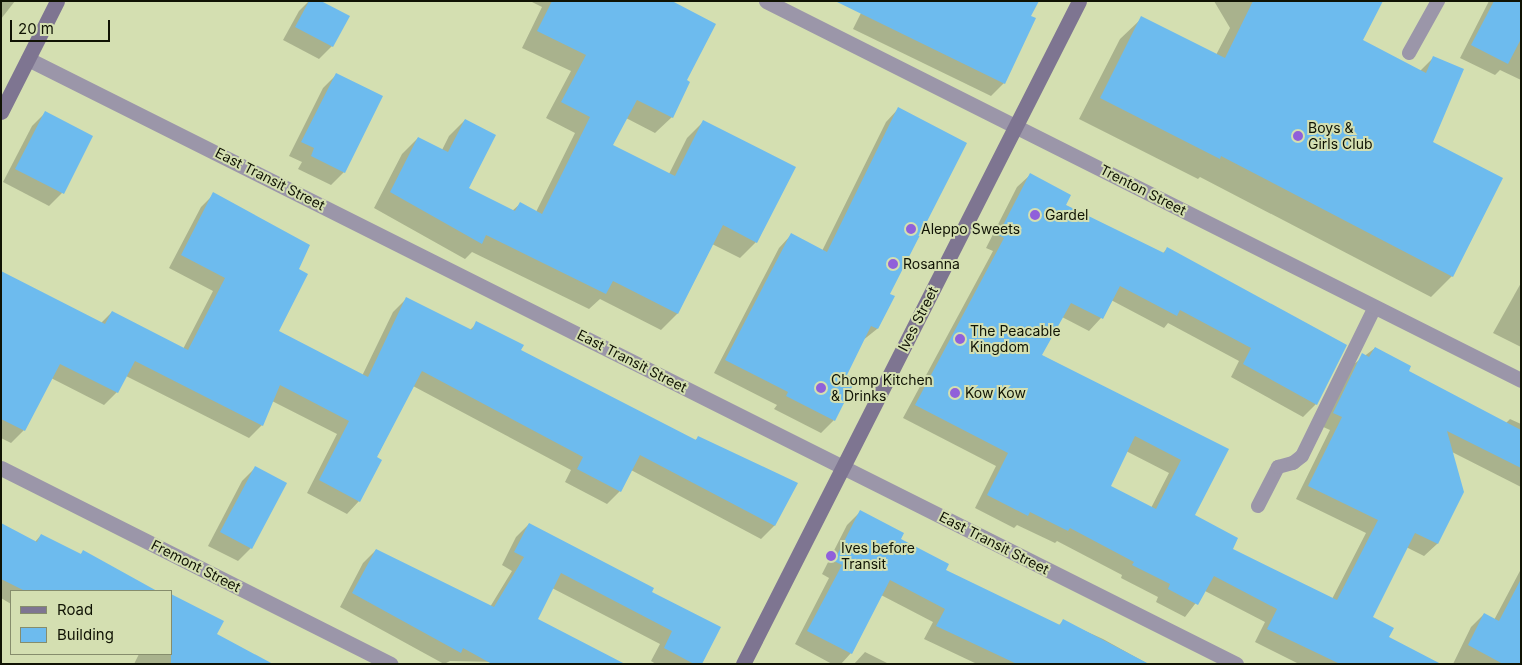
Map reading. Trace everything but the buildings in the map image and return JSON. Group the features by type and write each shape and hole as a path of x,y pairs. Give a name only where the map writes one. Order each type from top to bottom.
{"street":[{"path":"1,112 57,1"},
{"name":"Trenton Street","path":"766,1 1521,380"},
{"name":"Ives Street","path":"743,664 1079,1"},
{"name":"East Transit Street","path":"28,59 1236,664"},
{"name":"Fremont Street","path":"1,468 391,664"}],"lane":[{"path":"1410,53 1438,1"},
{"path":"1258,506 1278,467 1293,463 1302,456 1374,307"}],"place":[{"name":"Boys & Girls Club","path":"1298,136"},
{"name":"Gardel","path":"1035,215"},
{"name":"Aleppo Sweets","path":"911,229"},
{"name":"Rosanna","path":"893,264"},
{"name":"The Peacable Kingdom","path":"960,339"},
{"name":"Chomp Kitchen & Drinks","path":"821,388"},
{"name":"Kow Kow","path":"955,393"},
{"name":"Ives before Transit","path":"831,556"}]}
